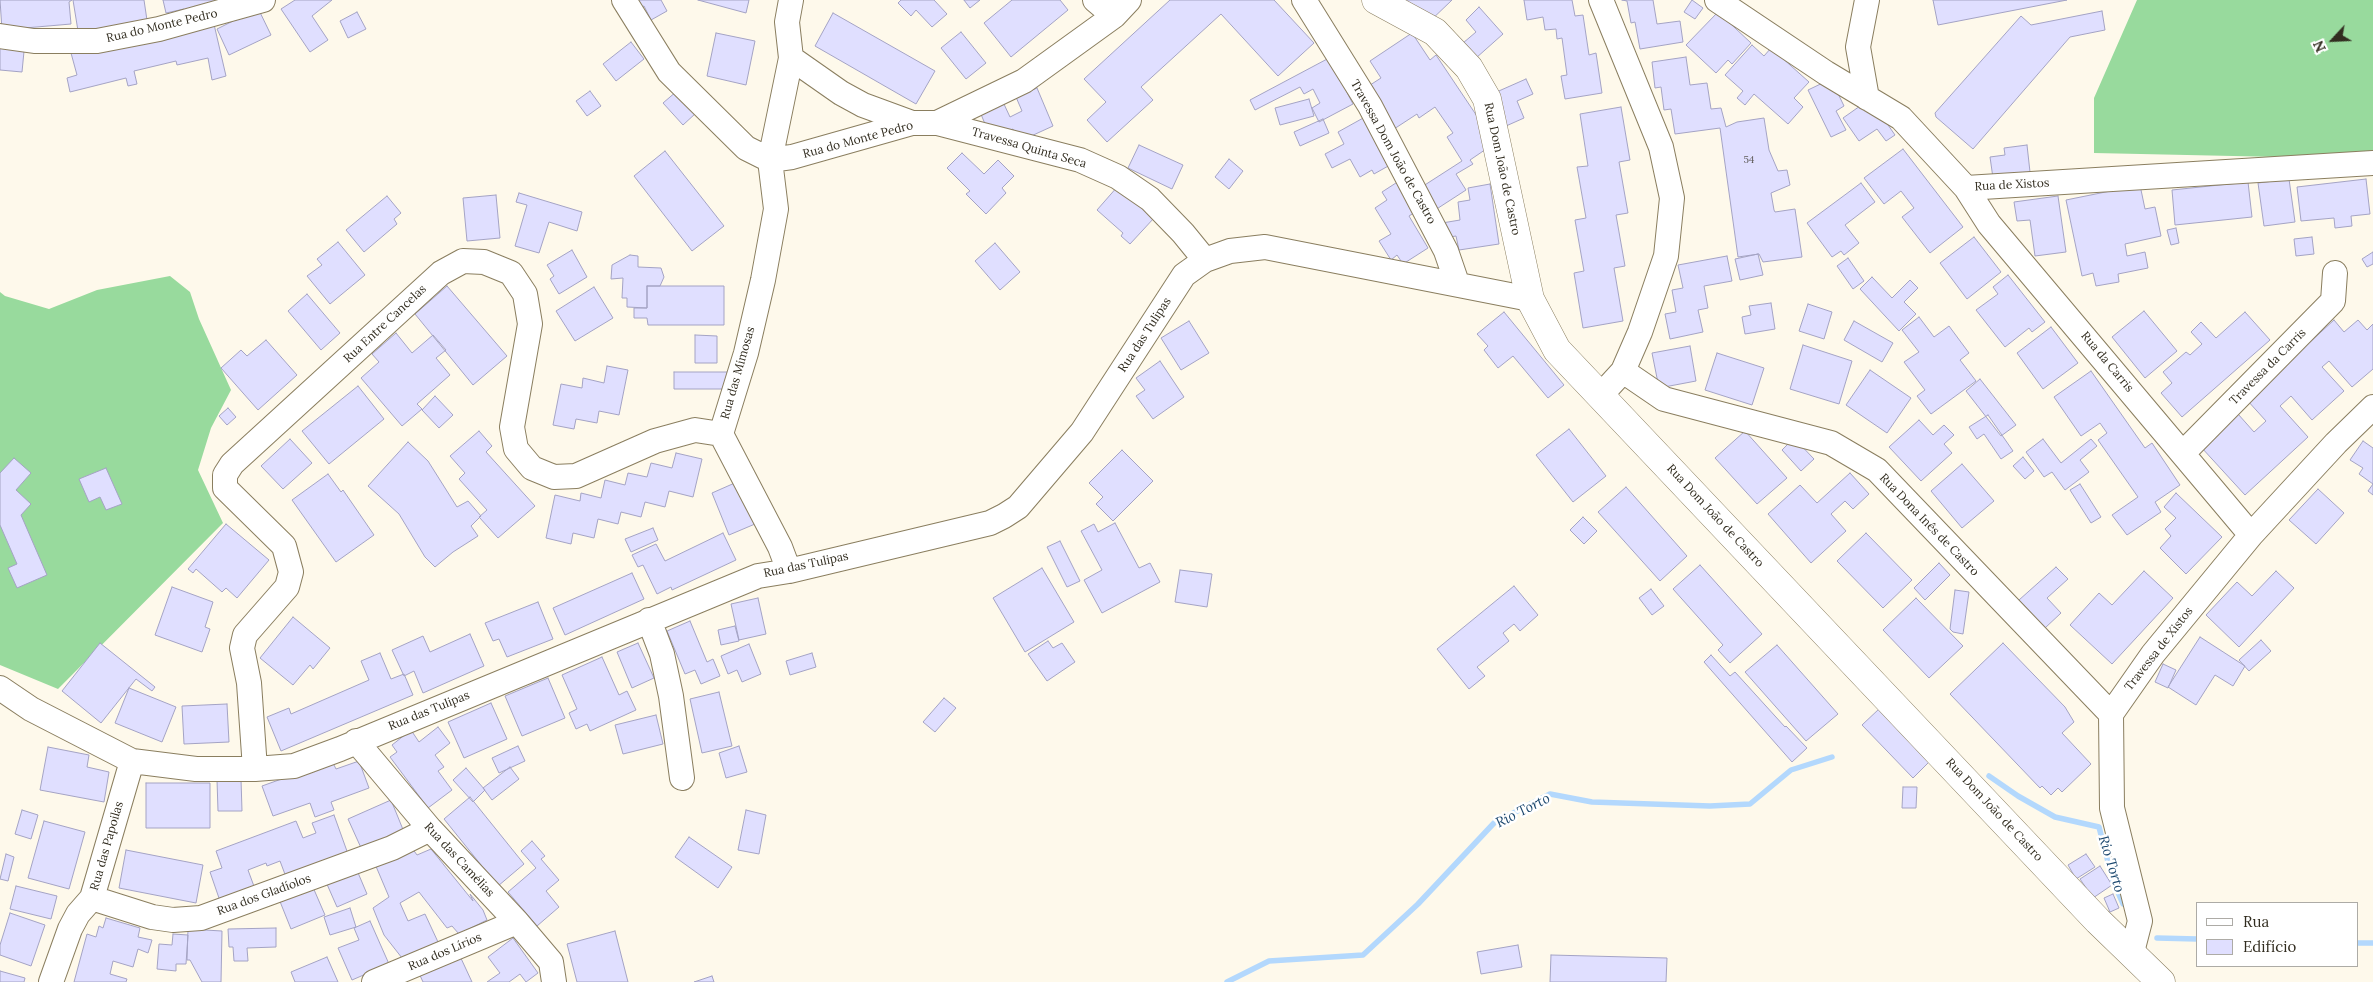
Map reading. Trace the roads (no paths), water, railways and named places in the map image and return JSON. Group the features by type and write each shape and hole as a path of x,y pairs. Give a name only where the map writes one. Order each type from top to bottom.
{"main road":[{"name":"Rua Dom João de Castro","path":"1376,0 1435,32 1469,68 1486,99 1530,299 1557,350 2098,921 2161,982"}],"street":[{"name":"Rua do Monte Pedro","path":"0,36 34,41 97,41 159,29 263,0"},
{"path":"624,0 669,72 746,148 770,160"},
{"path":"791,0 786,22 792,58 841,94 863,105 912,123"},
{"path":"1095,0 1121,8"},
{"name":"Travessa Dom João de Castro","path":"1304,0 1370,106 1446,251 1457,283"},
{"path":"1601,0 1661,147 1672,198 1666,256 1640,332 1622,371 1601,395"},
{"name":"Rua de Xistos","path":"1717,0 1867,98 1901,118 1966,188 2373,163"},
{"name":"Rua do Monte Pedro","path":"770,160 792,157 912,123 937,123 1024,81 1121,8"},
{"path":"1865,8 1858,46 1867,98"},
{"name":"Rua das Mimosas","path":"789,571 780,547 721,434 746,353 765,271 776,209 770,160 792,58"},
{"name":"Travessa Quinta Seca","path":"937,123 1080,160 1118,178 1150,200 1183,233 1205,260"},
{"name":"Rua da Carris","path":"1966,188 1989,224 2184,452 2251,535"},
{"name":"Rua das Tulipas","path":"0,688 31,710 132,761 196,770 294,766 758,576 789,571 990,522 1018,507 1082,432 1184,275 1205,260 1237,249 1265,247 1457,283 1530,299"},
{"name":"Rua Entre Cancelas","path":"255,769 249,683 242,648 245,635 287,587 291,572 284,546 225,488 225,475 232,464 441,272 463,261 484,262 511,273 525,294 530,324 512,427 516,449 532,468 554,477 576,476 655,440 695,430 721,434"},
{"name":"Travessa da Carris","path":"2184,452 2333,301 2335,273"},
{"name":"Rua Dona Inês de Castro","path":"1622,371 1664,399 1832,443 1877,470 2111,714"},
{"name":"Travessa de Xistos","path":"2111,714 2153,654 2251,535 2369,418"},
{"path":"649,620 662,654 671,696 682,778"},
{"path":"2111,714 2112,808 2140,921 2132,952"},
{"name":"Rua das Camélias","path":"356,741 430,829 551,962 554,982"},
{"name":"Rua das Papoilas","path":"51,982 70,929 78,914 92,898 132,761"},
{"name":"Rua dos Gladíolos","path":"92,898 152,916 173,920 201,918 392,848 430,829"},
{"name":"Rua dos Lírios","path":"374,982 516,922"}],"waterway":[{"name":"Rio Torto","path":"1227,982 1269,961 1363,955 1418,904 1494,823 1550,794 1592,802 1710,806 1750,804 1791,770 1832,757"},
{"name":"Rio Torto","path":"1989,776 2018,796 2055,817 2099,827 2113,881 2123,904"},
{"name":"Rio Torto","path":"2157,938 2196,939"},
{"name":"Rio Torto","path":"2358,943 2373,943"}]}
